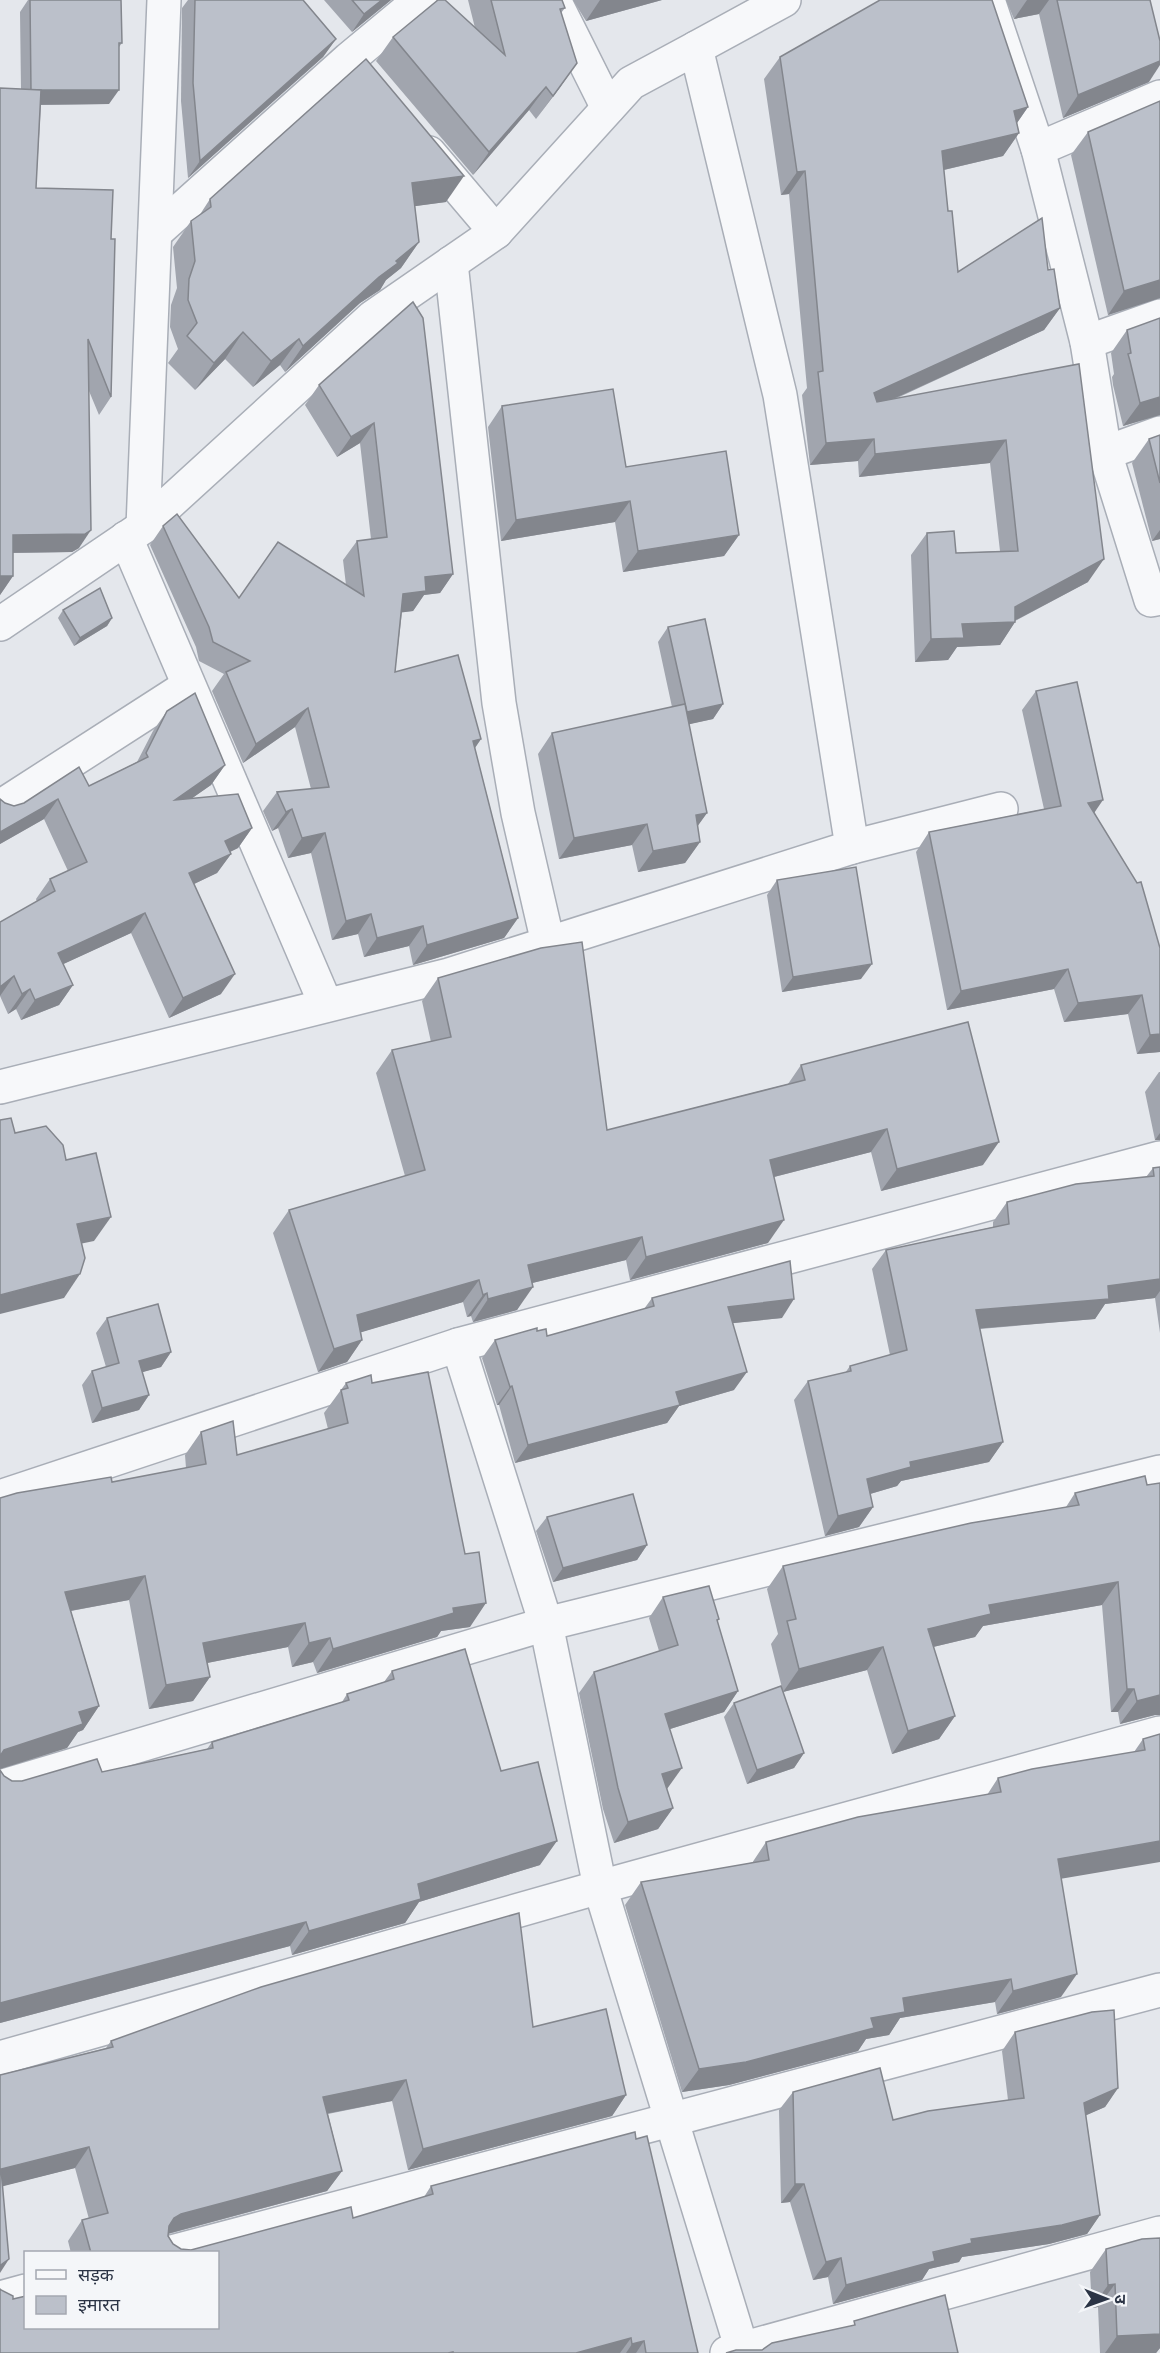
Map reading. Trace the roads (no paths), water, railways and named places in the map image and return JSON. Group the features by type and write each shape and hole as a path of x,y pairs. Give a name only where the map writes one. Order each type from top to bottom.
{"street":[{"path":"164,0 155,232 134,533 188,687 326,1005"},
{"path":"155,232 420,0"},
{"path":"554,0 608,108"},
{"path":"988,0 1038,149 1087,342 1105,453 1151,600 1160,598"},
{"path":"0,624 134,533 373,317 496,232 631,83 779,1"},
{"path":"328,34 372,87"},
{"path":"696,48 780,395 852,847"},
{"path":"1038,149 1160,97"},
{"path":"411,132 496,232"},
{"path":"451,263 499,703 518,813 548,943"},
{"path":"1087,342 1160,316"},
{"path":"1105,453 1160,433"},
{"path":"0,807 188,687"},
{"path":"0,1087 449,975 852,847 1001,809"},
{"path":"0,1497 459,1346 1160,1158"},
{"path":"459,1346 546,1624 600,1887 671,2121 737,2352 1160,2233"},
{"path":"0,1787 546,1624 1160,1472"},
{"path":"0,2058 600,1887 1160,1733"},
{"path":"180,2251 1160,1990"},
{"path":"0,2298 24,2292"}]}
